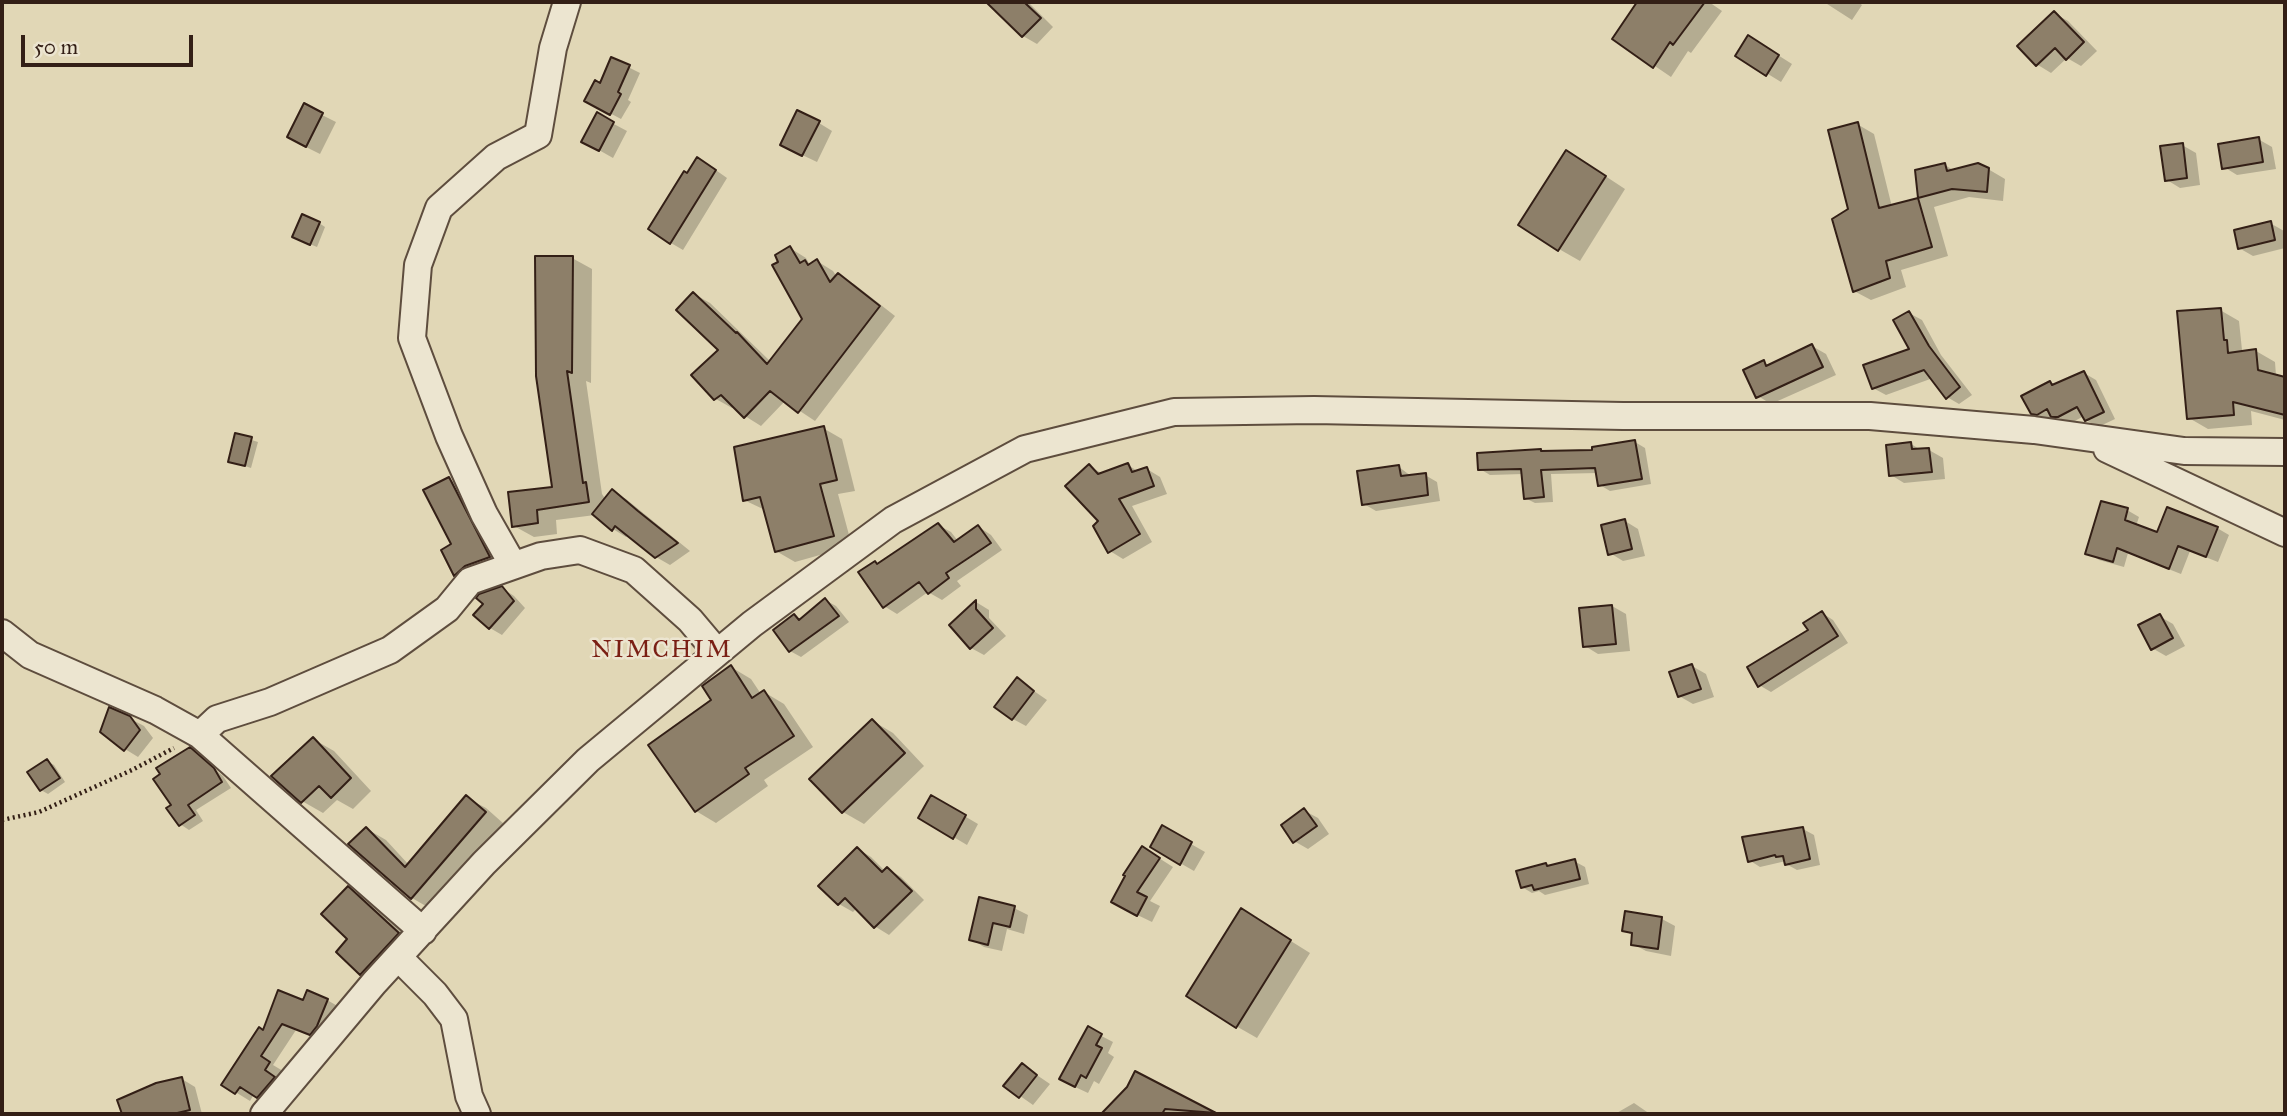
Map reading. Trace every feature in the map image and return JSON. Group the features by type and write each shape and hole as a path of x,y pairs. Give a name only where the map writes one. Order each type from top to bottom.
{"street":[{"path":"513,565 484,514 454,447 412,338 418,265 439,208 496,157 538,135 553,48 567,2"},
{"path":"264,1114 398,957 484,863 588,760 752,624 893,520 1025,449 1174,412 1314,410 1623,416 1870,416 2034,430 2184,451 2285,452"},
{"path":"2084,437 2285,533"},
{"path":"200,735 217,719 270,702 390,650 447,609 470,581 541,556 580,550 634,570 690,620 717,652"},
{"path":"2,633 30,655 155,710 200,735 423,931"},
{"path":"398,957 435,993 454,1018 469,1096 477,1114"}],"path":[{"path":"2,820 39,812 132,770 200,735"}],"building":[{"path":"986,2 1024,2 1041,18 1022,37"},
{"path":"1637,2 1705,2 1673,45 1670,42 1653,68 1612,39"},
{"path":"2054,11 2084,42 2066,60 2055,48 2036,66 2017,46"},
{"path":"1748,35 1779,55 1766,76 1735,56"},
{"path":"611,57 630,65 618,92 621,94 610,115 584,101 595,80 600,83"},
{"path":"304,103 323,113 306,147 287,137"},
{"path":"797,110 820,121 802,156 780,145"},
{"path":"597,112 614,122 599,151 581,142"},
{"path":"1858,122 1879,208 1918,198 1932,247 1886,261 1890,278 1853,292 1832,219 1848,209 1828,130"},
{"path":"2259,137 2263,162 2222,169 2218,144"},
{"path":"2183,143 2187,178 2165,181 2160,146"},
{"path":"1566,150 1606,176 1558,251 1518,225"},
{"path":"697,157 716,170 670,244 648,229 684,171 687,173"},
{"path":"1945,163 1947,171 1978,163 1989,168 1987,192 1952,189 1918,198 1915,170"},
{"path":"302,214 320,222 310,245 292,237"},
{"path":"2271,221 2275,240 2238,249 2234,230"},
{"path":"790,246 800,263 805,260 808,265 817,259 830,282 838,273 880,306 798,413 770,391 744,418 721,395 714,400 691,375 718,350 676,310 693,292 767,364 802,319 772,265 778,262 775,255"},
{"path":"535,256 573,256 572,373 567,371 583,483 586,482 589,502 537,510 538,523 512,527 508,492 552,487 536,376"},
{"path":"2221,308 2228,353 2256,349 2258,370 2285,377 2285,415 2233,402 2234,415 2187,419 2177,311"},
{"path":"1909,311 1929,346 1960,387 1946,399 1924,370 1872,389 1863,365 1909,349 1893,320"},
{"path":"1812,344 1823,367 1756,398 1743,370 1764,360 1766,366"},
{"path":"2084,371 2104,412 2085,421 2077,407 2058,417 2051,417 2047,409 2037,415 2031,414 2021,396 2050,381 2052,385"},
{"path":"824,426 837,480 820,484 834,536 775,552 760,497 743,501 734,447"},
{"path":"235,433 252,437 245,466 228,462"},
{"path":"1635,440 1642,479 1598,486 1595,468 1541,470 1544,497 1524,499 1521,469 1478,470 1477,453 1541,449 1592,450 1592,447"},
{"path":"1911,442 1912,449 1929,448 1932,472 1889,476 1886,445"},
{"path":"1128,463 1132,472 1147,467 1154,486 1119,499 1140,534 1108,553 1093,526 1098,521 1065,486 1089,464 1098,474"},
{"path":"1399,465 1401,476 1426,473 1428,495 1362,505 1357,471"},
{"path":"449,477 490,557 465,566 454,576 441,550 451,544 423,490"},
{"path":"612,489 678,543 655,558 615,526 612,531 592,514"},
{"path":"2101,501 2128,508 2125,520 2157,532 2167,507 2218,527 2206,557 2178,546 2169,569 2117,548 2113,562 2085,554"},
{"path":"1625,519 1632,549 1608,555 1601,525"},
{"path":"938,523 954,542 978,525 991,543 946,573 949,578 928,594 919,582 883,608 858,572 875,561 877,564"},
{"path":"502,586 514,601 489,629 473,615 483,604 476,598 479,594"},
{"path":"825,598 839,616 789,652 773,630 794,614 799,620"},
{"path":"976,600 976,609 993,628 970,649 949,625"},
{"path":"1612,605 1616,644 1583,647 1579,608"},
{"path":"1822,611 1838,636 1758,687 1747,667 1808,630 1803,623"},
{"path":"2160,614 2173,638 2151,650 2138,625"},
{"path":"1692,664 1701,689 1678,697 1669,672"},
{"path":"731,665 752,698 764,690 794,736 745,768 749,774 695,812 648,745 711,700 702,686"},
{"path":"1017,677 1034,691 1012,720 994,707"},
{"path":"109,707 130,716 140,730 124,751 100,732"},
{"path":"872,719 905,753 842,813 809,779"},
{"path":"313,737 351,778 331,798 319,786 301,803 271,776"},
{"path":"190,747 214,768 222,782 188,805 195,815 179,826 166,808 171,805 153,779 160,774 156,768"},
{"path":"47,759 60,778 40,791 27,772"},
{"path":"466,795 486,812 411,899 348,844 366,827 405,867"},
{"path":"931,795 966,815 953,839 918,818"},
{"path":"1304,808 1317,826 1293,843 1281,825"},
{"path":"1162,825 1192,842 1180,865 1150,847"},
{"path":"1803,827 1810,859 1785,865 1783,856 1775,855 1748,862 1742,837"},
{"path":"1142,846 1160,858 1137,892 1147,897 1137,916 1111,902 1125,876 1123,875"},
{"path":"857,847 882,872 887,867 912,891 874,928 845,898 838,905 818,886"},
{"path":"1575,859 1580,879 1534,890 1532,885 1521,888 1516,871"},
{"path":"348,886 399,933 360,975 336,952 347,939 321,914"},
{"path":"979,897 1015,906 1010,927 993,923 988,945 969,940"},
{"path":"1241,908 1291,940 1236,1028 1186,996"},
{"path":"1625,911 1662,917 1658,949 1631,945 1632,933 1622,931"},
{"path":"278,990 303,1000 307,990 328,999 317,1026 310,1035 282,1024 261,1056 270,1062 265,1070 275,1077 257,1098 240,1087 235,1094 221,1085 259,1027 263,1030"},
{"path":"1088,1026 1102,1034 1096,1045 1102,1048 1086,1078 1081,1075 1075,1087 1059,1079"},
{"path":"1022,1063 1037,1075 1019,1098 1003,1086"},
{"path":"1135,1071 1216,1113 1165,1109 1162,1114 1101,1114 1127,1087"},
{"path":"182,1077 190,1110 173,1114 122,1114 117,1100 156,1083"}],"district":[{"name":"NIMCHIM","path":"662,651"}]}
